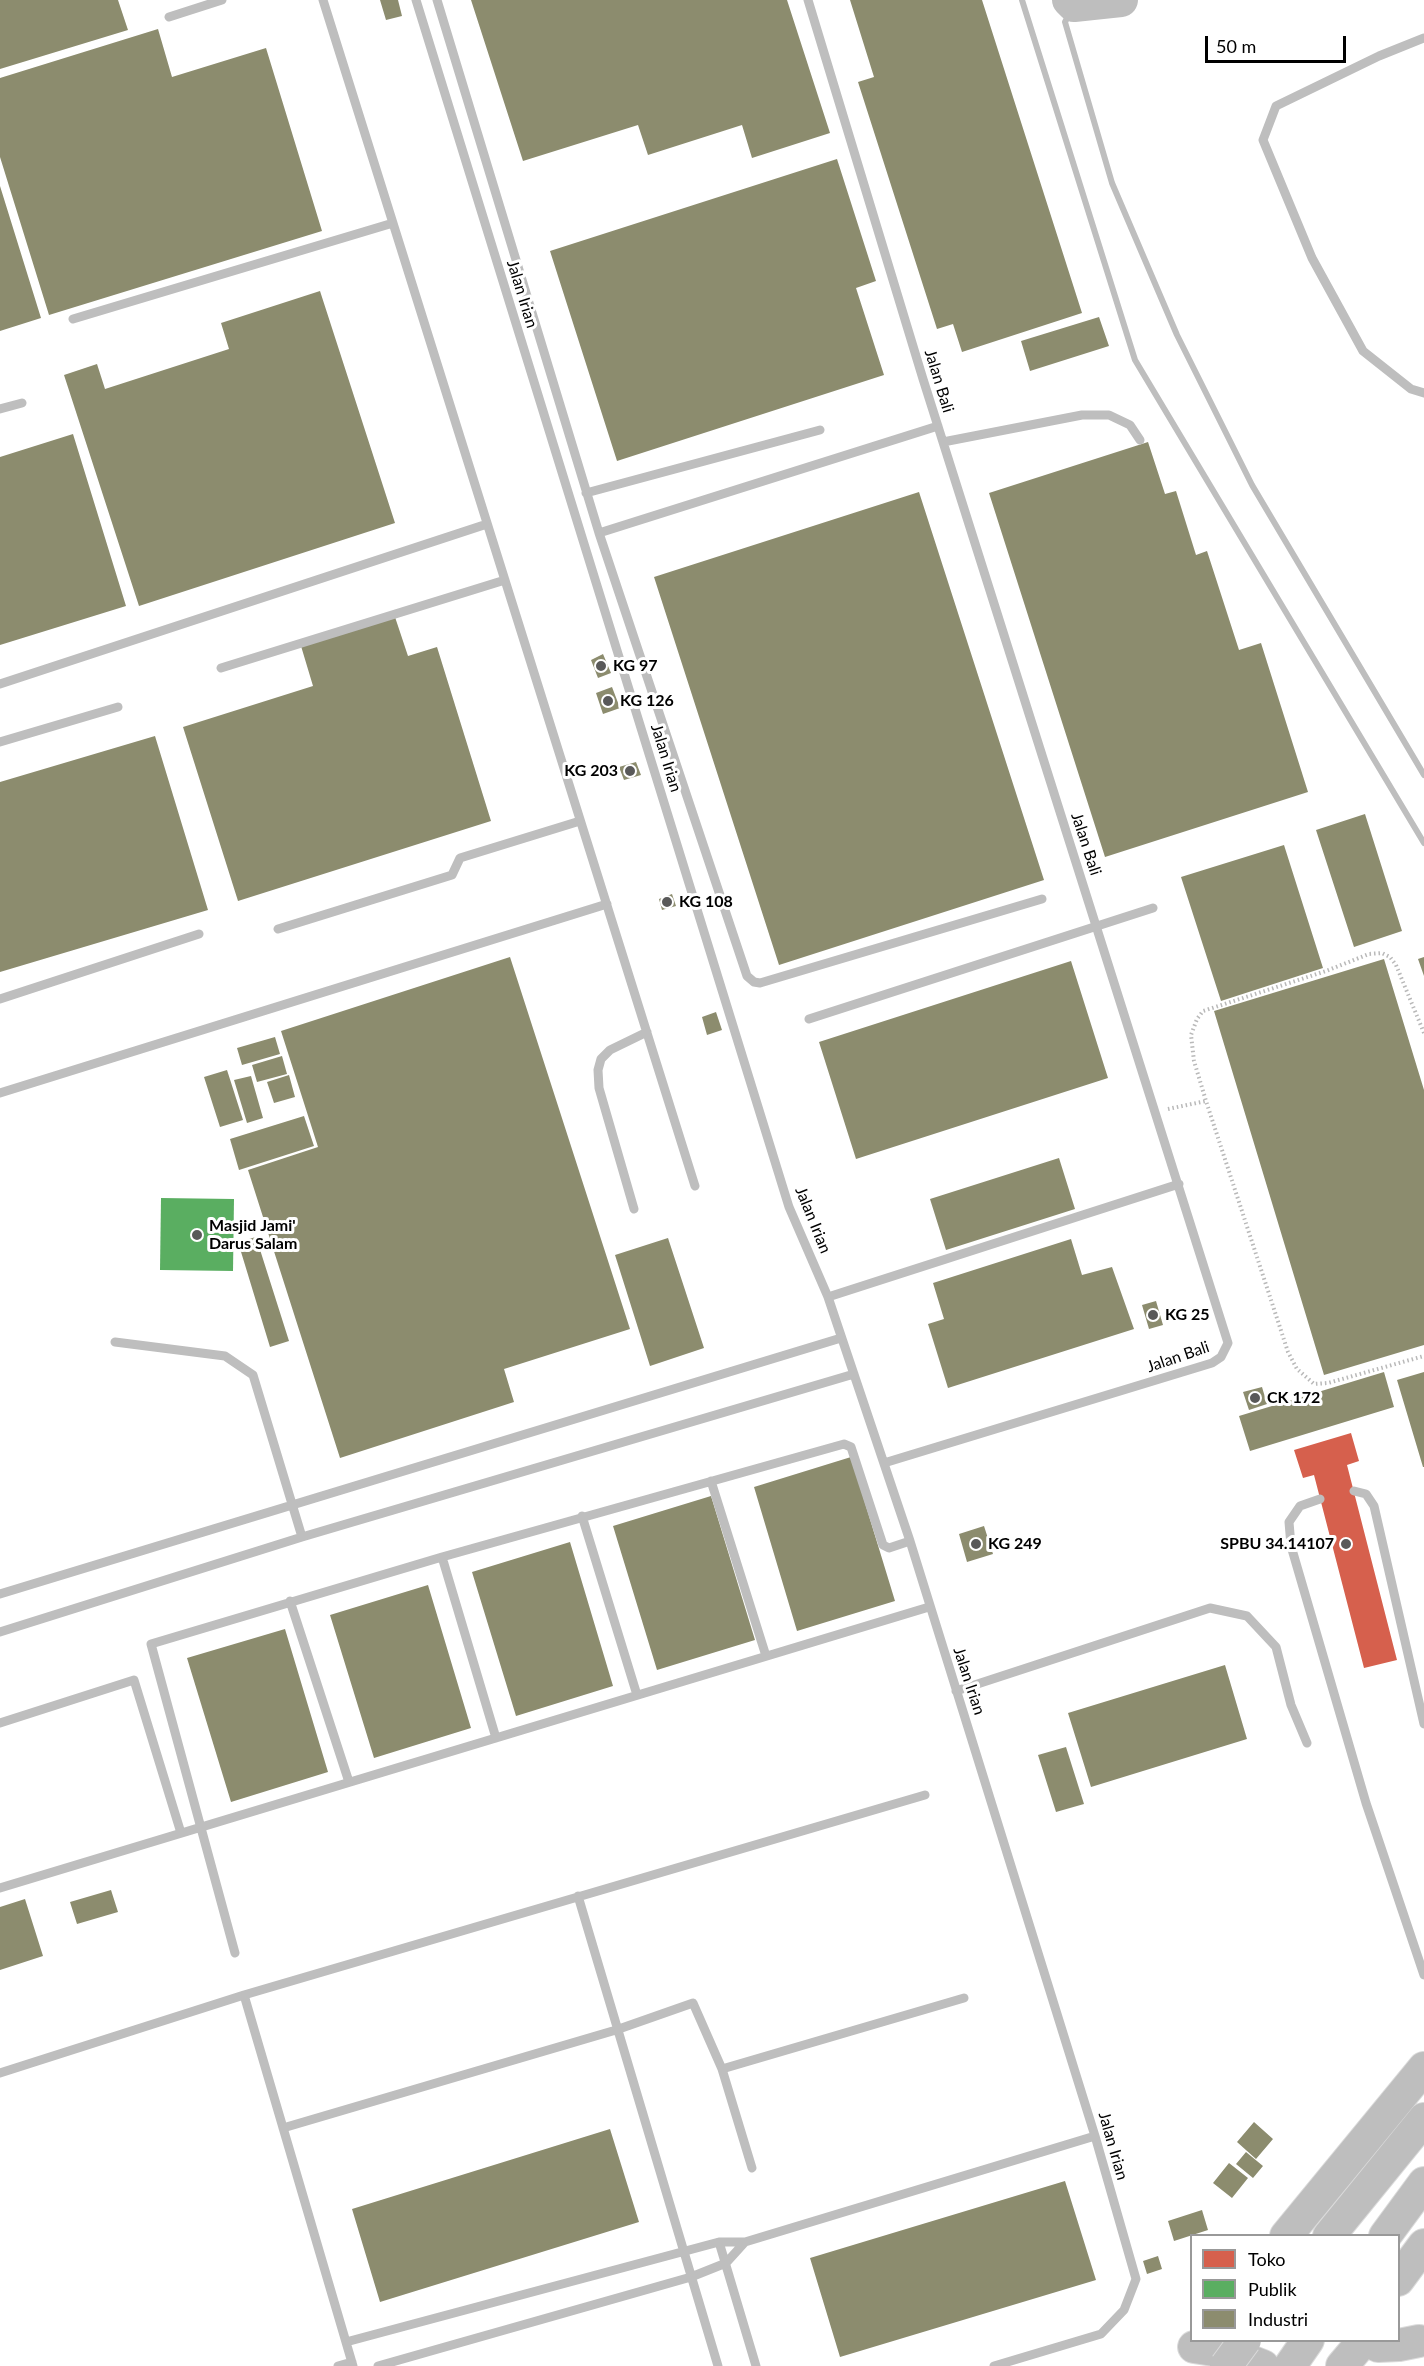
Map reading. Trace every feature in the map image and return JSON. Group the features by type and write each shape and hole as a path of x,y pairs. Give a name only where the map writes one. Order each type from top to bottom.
{"highway":[{"path":"1289,2234 1424,2068"},
{"path":"1330,2234 1424,2119"},
{"path":"1386,2234 1424,2183"},
{"path":"1400,2277 1424,2245"},
{"path":"1400,2300 1424,2273"},
{"path":"1370,2342 1378,2346 1399,2345 1422,2338"},
{"path":"1398,2366 1422,2338"},
{"path":"1226,2366 1244,2342"},
{"path":"1290,2366 1307,2342"},
{"path":"1336,2366 1353,2342"},
{"path":"1342,2366 1364,2342"},
{"path":"1191,2351 1227,2352 1263,2366"}],"lane":[{"path":"169,17 222,0"},
{"path":"323,0 695,1186"},
{"name":"Jalan Irian","path":"416,0 789,1207 828,1297 910,1541 1095,2136 1136,2279 1124,2310 1101,2334 994,2366"},
{"path":"437,0 586,493 747,976 754,982 760,983 1042,899"},
{"name":"Jalan Bali","path":"808,0 943,442 1228,1343 1221,1358 1212,1364 884,1463"},
{"path":"1424,38 1379,56 1276,106 1263,140 1312,258 1363,351 1411,389 1424,393"},
{"path":"73,319 393,223"},
{"path":"0,409 22,403"},
{"path":"943,442 1083,416 1109,415 1130,425 1140,440"},
{"path":"599,533 938,426"},
{"path":"586,493 820,430"},
{"path":"0,684 488,524"},
{"path":"221,668 505,580"},
{"path":"0,741 118,707"},
{"path":"278,929 452,875 460,858 580,821"},
{"path":"0,1093 607,904"},
{"path":"809,1019 1153,908"},
{"path":"0,999 199,934"},
{"path":"634,1209 599,1088 598,1070 601,1059 610,1050 647,1032"},
{"path":"828,1297 1179,1184"},
{"path":"0,1594 841,1338"},
{"path":"115,1342 225,1356 253,1376 302,1537"},
{"path":"0,1632 302,1537 854,1374"},
{"path":"235,1953 151,1644 582,1516 844,1444 851,1447 883,1545 889,1548 910,1541"},
{"path":"711,1481 766,1656"},
{"path":"1354,1491 1366,1494 1374,1506 1424,1724"},
{"path":"1320,1499 1300,1506 1289,1522 1291,1546 1366,1803 1424,1975"},
{"path":"582,1516 637,1695"},
{"path":"442,1557 496,1738"},
{"path":"290,1601 349,1782"},
{"path":"0,1888 929,1607"},
{"path":"956,1691 1210,1608 1247,1616 1276,1647 1291,1705 1307,1743"},
{"path":"0,1723 134,1680 181,1833"},
{"path":"0,2073 244,1995 925,1796"},
{"path":"578,1896 616,2030 718,2366"},
{"path":"244,1995 353,2364 338,2366"},
{"path":"722,2069 964,1998"},
{"path":"283,2128 616,2030 693,2003 722,2069 752,2168"},
{"path":"346,2342 718,2242 745,2242 1095,2136"},
{"path":"718,2242 756,2366"},
{"path":"378,2366 691,2277 726,2263 745,2242"}],"path":[{"path":"1424,1033 1396,965 1390,957 1382,953 1369,954 1326,971 1203,1011 1191,1035 1194,1061 1206,1101 1288,1352 1297,1369 1314,1383 1328,1383 1424,1356"},
{"path":"1156,1111 1206,1101"}],"building: Toko":[{"path":"1351,1433 1359,1461 1347,1465 1397,1660 1364,1668 1314,1475 1303,1478 1294,1450"}],"building: Publik":[{"name":"Masjid Jami' Darus Salam","path":"161,1198 234,1199 233,1271 160,1270"}],"building: Industri":[{"path":"0,0 118,0 128,30 0,69"},
{"path":"380,0 398,0 402,16 386,20"},
{"path":"471,0 787,0 830,133 752,158 742,125 648,155 638,125 523,161"},
{"path":"850,0 982,0 1082,313 962,352 953,324 937,329 858,82 874,77"},
{"path":"158,29 172,77 266,48 322,231 49,315 0,157 0,78"},
{"path":"837,159 876,281 856,288 884,375 617,461 550,251"},
{"path":"0,186 41,318 0,331"},
{"path":"320,291 395,523 139,606 64,375 97,364 105,389 229,349 221,323"},
{"path":"1099,317 1109,346 1030,371 1021,341"},
{"path":"73,434 126,606 0,645 0,457"},
{"path":"1148,442 1165,494 1176,491 1196,555 1207,551 1239,650 1261,643 1308,792 1105,857 989,493"},
{"path":"919,492 1044,880 779,965 654,577"},
{"path":"395,617 408,656 437,647 491,821 238,901 183,727 313,686 301,646"},
{"name":"KG 97","path":"603,654 611,673 598,678 591,660"},
{"name":"KG 126","path":"612,687 620,708 603,714 596,693"},
{"path":"155,736 208,910 0,972 0,782"},
{"name":"KG 203","path":"636,762 641,775 624,780 619,767"},
{"path":"1365,814 1402,931 1354,947 1316,830"},
{"path":"1284,845 1323,968 1221,1001 1181,877"},
{"name":"KG 108","path":"672,894 676,906 662,910 659,899"},
{"path":"510,957 630,1329 504,1369 514,1402 340,1458 248,1170 318,1147 281,1031"},
{"path":"1424,957 1424,976 1418,959"},
{"path":"1384,959 1424,1090 1424,1345 1324,1375 1214,1011"},
{"path":"1071,961 1108,1078 856,1159 819,1042"},
{"path":"716,1012 722,1030 707,1035 702,1017"},
{"path":"275,1037 280,1054 242,1065 237,1048"},
{"path":"282,1056 287,1074 257,1082 252,1065"},
{"path":"227,1070 243,1120 220,1127 204,1077"},
{"path":"289,1075 295,1097 274,1103 267,1082"},
{"path":"251,1076 263,1118 247,1123 234,1080"},
{"path":"304,1116 314,1146 239,1170 230,1139"},
{"path":"1059,1158 1075,1209 946,1250 930,1199"},
{"path":"256,1237 289,1341 270,1347 238,1242"},
{"path":"668,1238 704,1348 650,1366 615,1255"},
{"path":"1071,1239 1082,1275 1112,1267 1134,1329 948,1388 928,1324 944,1319 933,1283"},
{"name":"KG 25","path":"1156,1301 1163,1325 1149,1329 1142,1305"},
{"path":"1384,1372 1394,1407 1250,1451 1239,1416"},
{"path":"1424,1372 1424,1467 1423,1467 1397,1380"},
{"name":"CK 172","path":"1262,1387 1267,1404 1249,1410 1243,1392"},
{"path":"851,1457 895,1601 797,1631 754,1487"},
{"path":"711,1496 755,1640 657,1670 613,1526"},
{"name":"KG 249","path":"984,1526 993,1554 967,1562 959,1534"},
{"path":"570,1542 613,1686 516,1716 472,1572"},
{"path":"428,1585 471,1728 374,1758 330,1615"},
{"path":"285,1629 328,1772 231,1802 187,1658"},
{"path":"1225,1665 1247,1739 1091,1787 1068,1713"},
{"path":"1066,1747 1084,1804 1056,1812 1038,1755"},
{"path":"111,1890 118,1912 77,1924 70,1902"},
{"path":"25,1899 43,1956 0,1970 0,1907"},
{"path":"1254,2122 1273,2139 1256,2159 1237,2142"},
{"path":"610,2129 639,2222 380,2302 352,2209"},
{"path":"1246,2152 1263,2166 1253,2178 1236,2164"},
{"path":"1229,2163 1248,2178 1232,2198 1213,2183"},
{"path":"1065,2181 1096,2280 840,2357 810,2258"},
{"path":"1202,2210 1208,2230 1174,2241 1168,2221"},
{"path":"1158,2256 1162,2269 1147,2274 1143,2261"}],"waterway":[{"path":"1022,0 1135,360 1424,843"},
{"path":"1069,0 1074,5 1121,0"},
{"path":"1074,5 1065,22 1112,183 1177,335 1252,485 1424,775"}],"place":[{"name":"KG 97","path":"601,666"},
{"name":"KG 126","path":"608,701"},
{"name":"KG 203","path":"630,771"},
{"name":"KG 108","path":"667,902"},
{"name":"Masjid Jami' Darus Salam","path":"197,1235"},
{"name":"KG 25","path":"1153,1315"},
{"name":"CK 172","path":"1255,1398"},
{"name":"KG 249","path":"976,1544"},
{"name":"SPBU 34.14107","path":"1346,1544"}]}
